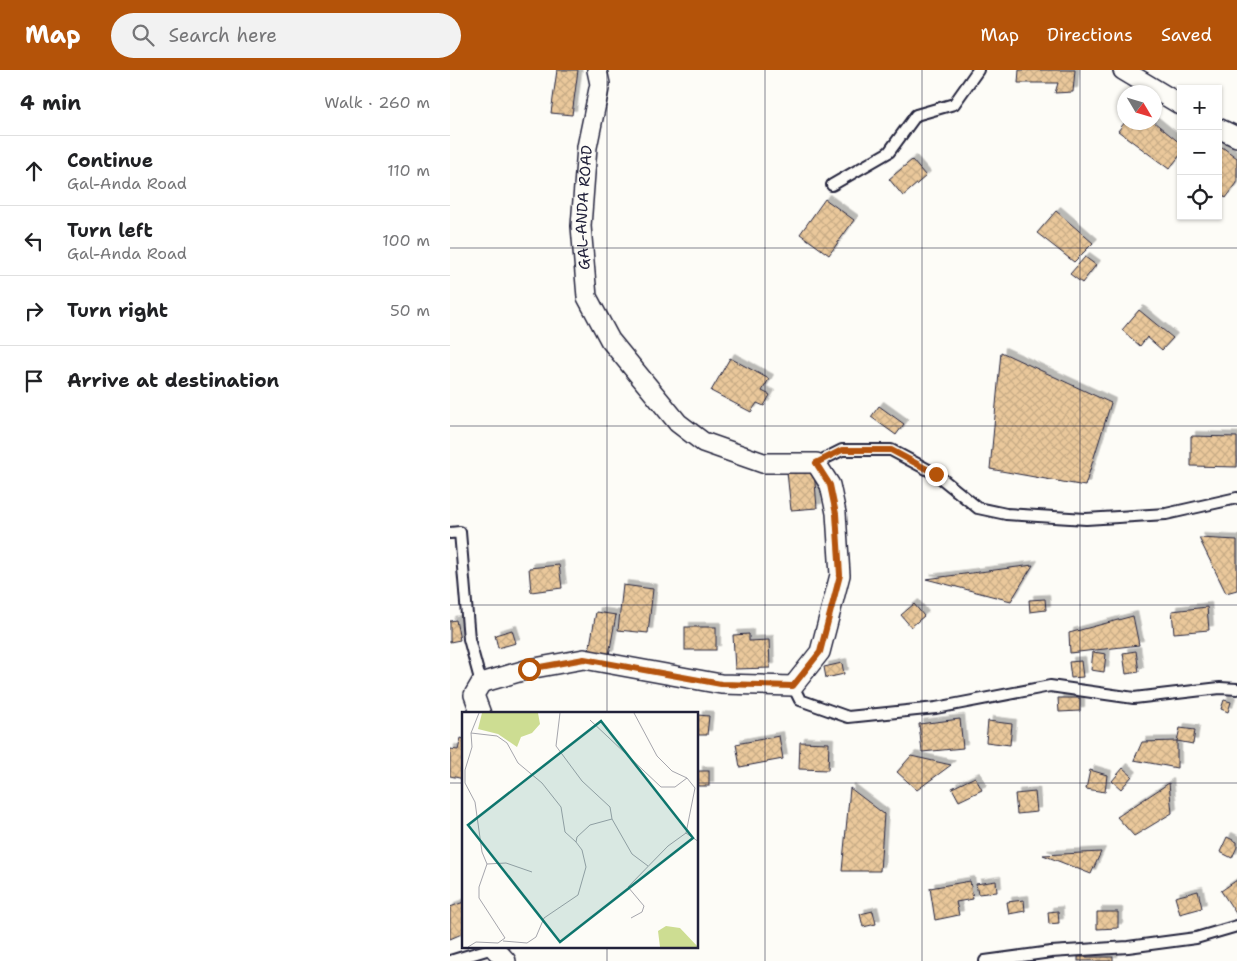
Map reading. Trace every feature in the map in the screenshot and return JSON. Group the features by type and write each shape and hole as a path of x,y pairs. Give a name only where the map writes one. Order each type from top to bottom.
{"street":[{"name":"GAL-ANDA ROAD","path":"597,70 600,84 587,147 581,226 587,297 610,340 678,423 703,442 763,463 816,463"},
{"path":"1123,70 1177,104"},
{"path":"1222,130 1237,137"},
{"path":"480,712 474,694 481,683 529,669 584,659 721,684 793,686 820,652 840,575 836,514 830,485 816,463"},
{"path":"494,948 506,961"}],"lane":[{"path":"832,185 889,152 916,115 954,104 978,70"},
{"path":"816,463 842,450 891,450 936,474 978,508 1006,514 1086,519 1166,514 1237,498"},
{"path":"450,534 460,532 469,640 481,683"},
{"path":"793,686 800,700 848,717 936,708 1050,686 1134,698 1220,688 1237,689"},
{"path":"985,961 1051,952 1128,947 1196,938 1237,926"},
{"path":"450,961 490,948"}],"building":[{"path":"557,70 578,70 572,115 551,113"},
{"path":"1019,70 1075,70 1073,92 1055,93 1058,83 1018,83"},
{"path":"1162,129 1177,141 1177,159 1169,169 1118,131"},
{"path":"1222,147 1237,158 1237,183 1226,198 1222,195"},
{"path":"912,160 926,176 903,196 889,179"},
{"path":"825,199 854,220 829,255 800,234"},
{"path":"1056,211 1093,243 1074,262 1037,233"},
{"path":"1085,257 1096,265 1082,283 1070,274"},
{"path":"1139,310 1173,338 1162,350 1147,337 1140,346 1122,330"},
{"path":"1001,352 1111,403 1085,486 990,469"},
{"path":"730,358 769,379 762,391 770,395 764,406 757,403 751,412 711,391"},
{"path":"879,406 904,424 896,435 871,417"},
{"path":"1191,436 1237,437 1237,467 1191,466"},
{"path":"814,470 817,508 791,510 787,472"},
{"path":"1199,538 1237,540 1237,590 1226,593"},
{"path":"559,565 562,588 531,592 529,568"},
{"path":"1033,565 1011,601 926,579"},
{"path":"623,585 653,589 648,633 618,630"},
{"path":"1045,599 1046,610 1030,612 1029,600"},
{"path":"914,604 924,616 911,627 901,615"},
{"path":"1207,607 1209,630 1174,633 1172,611"},
{"path":"596,612 616,615 609,655 589,651"},
{"path":"1133,616 1139,645 1070,653 1069,633"},
{"path":"456,620 460,640 450,642 450,621"},
{"path":"685,627 716,627 716,650 685,650"},
{"path":"512,630 516,643 498,648 495,635"},
{"path":"749,634 749,641 769,640 770,668 735,669 733,635"},
{"path":"1136,651 1139,672 1126,674 1123,653"},
{"path":"1093,652 1106,654 1104,672 1091,670"},
{"path":"1081,661 1083,677 1071,678 1069,662"},
{"path":"842,663 844,674 826,678 824,667"},
{"path":"1058,698 1080,698 1080,711 1059,712"},
{"path":"1224,700 1231,702 1228,712 1221,709"},
{"path":"699,715 709,716 707,735 699,735"},
{"path":"960,719 963,748 922,752 919,724"},
{"path":"988,721 1012,724 1010,745 986,742"},
{"path":"1180,728 1195,730 1193,744 1177,741"},
{"path":"779,736 783,759 740,767 736,744"},
{"path":"461,738 462,779 450,776 450,749 458,750"},
{"path":"1177,741 1177,768 1134,760 1142,742"},
{"path":"800,742 829,743 828,770 799,769"},
{"path":"911,756 951,765 917,790 897,772"},
{"path":"1123,768 1132,776 1121,789 1112,781"},
{"path":"1090,770 1107,775 1105,792 1086,789"},
{"path":"699,771 709,771 709,786 699,786"},
{"path":"975,777 982,790 959,801 952,788"},
{"path":"1169,783 1172,813 1134,836 1117,817"},
{"path":"850,788 884,814 880,871 842,871"},
{"path":"1035,792 1037,812 1017,814 1015,794"},
{"path":"1227,837 1237,842 1232,858 1220,852"},
{"path":"1101,852 1091,874 1043,855"},
{"path":"1237,880 1237,915 1221,891"},
{"path":"970,881 973,899 956,902 959,915 935,920 930,888"},
{"path":"996,881 997,892 978,894 976,884"},
{"path":"1198,891 1202,908 1180,914 1175,897"},
{"path":"1024,900 1025,911 1009,914 1007,902"},
{"path":"462,903 462,934 450,939 450,907"},
{"path":"873,911 876,924 863,927 860,914"},
{"path":"1058,911 1059,923 1049,924 1048,912"},
{"path":"1097,912 1118,912 1118,928 1097,929"},
{"path":"1078,957 1113,957 1113,961 1078,961"}],"route":[{"path":"529,669 584,659 721,684 793,686 820,652 840,575 836,514 830,485 816,463 842,450 891,450 936,474"}]}
